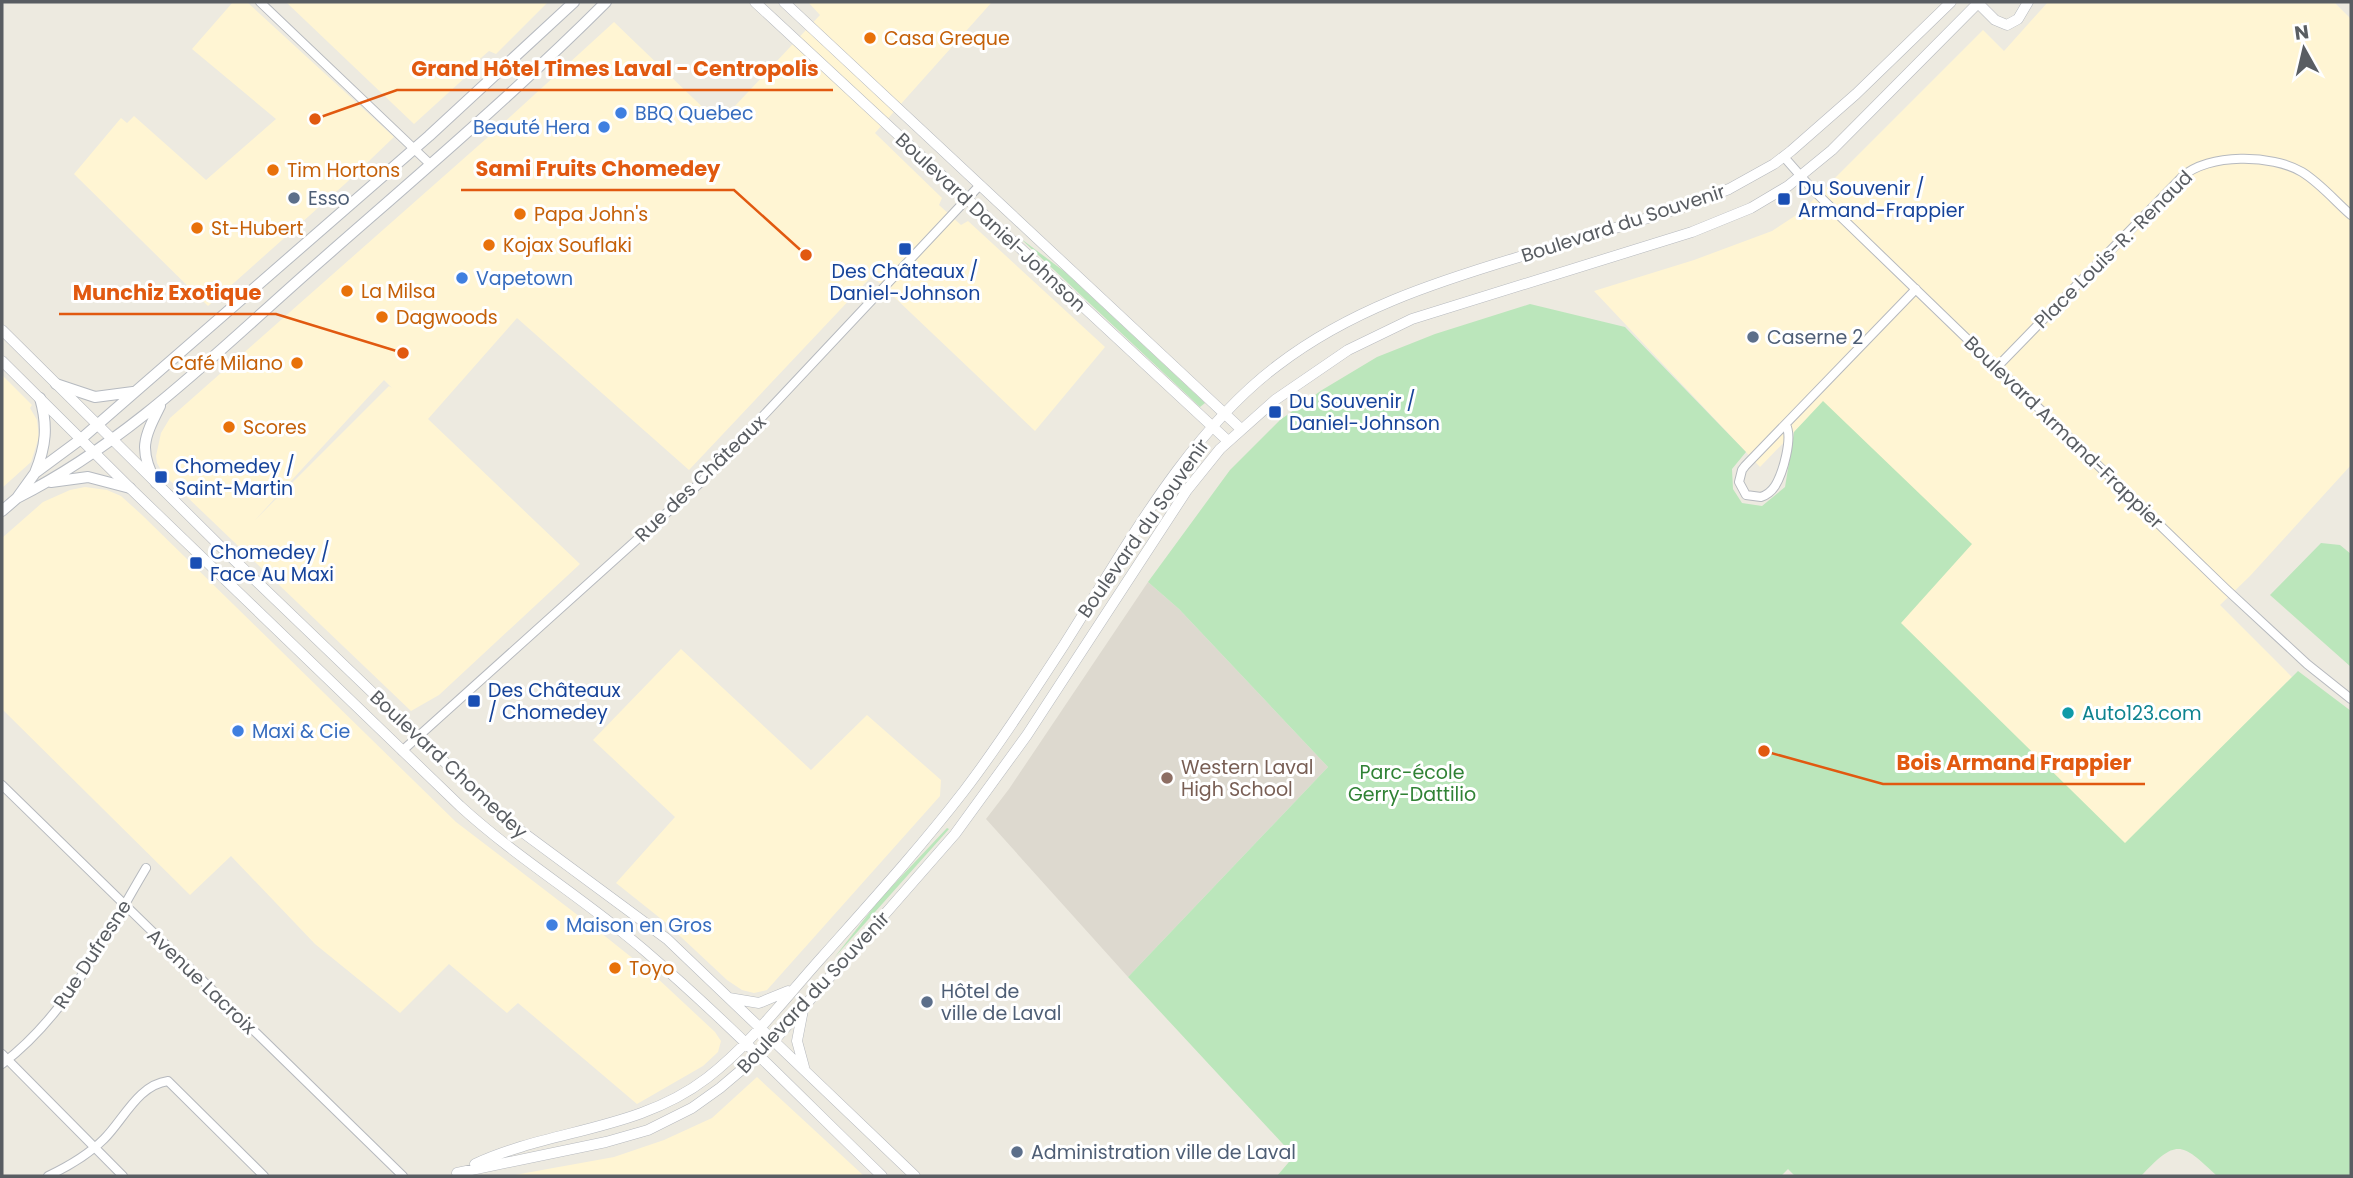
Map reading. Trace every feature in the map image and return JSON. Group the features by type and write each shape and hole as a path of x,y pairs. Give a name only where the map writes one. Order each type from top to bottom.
{"main road":[{"path":"17,498 35,473 136,392 414,149 574,2"},
{"path":"2,511 17,498 94,452 163,401 544,63 607,2"},
{"path":"57,384 95,397 136,392"},
{"path":"35,473 46,437 40,398"},
{"path":"156,483 147,466 144,449 147,433 163,401"},
{"path":"45,483 88,478 130,488"}],"street":[{"path":"260,2 430,164"},
{"name":"Boulevard Daniel-Johnson","path":"755,2 1228,441"},
{"name":"Boulevard Daniel-Johnson","path":"784,2 1241,429"},
{"name":"Boulevard du Souvenir","path":"454,1175 506,1151 612,1124 659,1107 707,1079 745,1043 967,788 1010,727 1157,500 1213,428 1263,376 1333,328 1372,308 1439,282 1694,204 1729,189 1784,157 1834,114 1951,2"},
{"path":"1978,2 1995,20 2007,25 2018,19 2028,2"},
{"name":"Boulevard du Souvenir","path":"454,1175 599,1143 653,1128 682,1114 712,1094 774,1040 955,834 1027,734 1182,496 1228,441 1310,374 1384,331 1454,305 1718,223 1751,208 1800,177 1832,150 1978,2"},
{"name":"Boulevard Armand-Frappier","path":"1784,157 1800,177 2226,589 2318,673 2351,699"},
{"name":"Place Louis-R.-Renaud","path":"1997,367 2182,177 2201,164 2223,160 2256,160 2292,167 2310,178 2351,215"},
{"name":"Rue des Châteaux","path":"402,751 701,482 980,185"},
{"path":"1786,425 1789,442 1775,486 1761,497 1746,495 1740,487 1742,470 1916,289"},
{"name":"Boulevard Chomedey","path":"2,330 156,483 510,824 655,929 915,1176"},
{"name":"Boulevard Chomedey","path":"2,361 402,751 498,840 642,948 882,1176"},
{"name":"Avenue Lacroix","path":"2,785 403,1176"},
{"name":"Rue Dufresne","path":"4,1059 23,1049 72,991 146,868"},
{"path":"729,998 759,1003 795,988"},
{"path":"804,1007 797,1041 804,1069"},
{"path":"4,1059 123,1176"},
{"path":"48,1176 103,1140 140,1095 155,1083 169,1082 264,1176"}],"shaded area":[{"path":"233,2 247,2 394,137 208,306 74,174 121,118 127,123 134,116 206,180 276,119 192,49"},
{"path":"286,2 548,2 496,54 489,51 467,70 469,74 414,124"},
{"path":"808,2 992,2 875,133 942,198 939,205 961,225 968,221 1105,347 1035,431 872,276 689,470 517,318 428,419 580,564 439,695 411,711 164,475 156,456 161,433 170,418 614,22 719,123 820,15","holes":["384,380 392,388 389,386 255,520"]},
{"path":"2048,2 2334,2 2351,19 2351,465 2220,605 2292,677 2125,844 1900,623 1971,544 1823,402 1760,467 1594,291 1694,260 1772,231 1801,212 1983,30 2004,51"},
{"path":"2,375 32,405 30,408 37,420 39,437 31,462 2,488"},
{"path":"85,487 107,490 121,496 456,822 655,976 715,1032 721,1041 718,1052 703,1066 637,1104 518,1003 507,1013 449,964 400,1013 315,944 231,856 190,895 2,709 2,538 43,502 70,490"},
{"name":"Western Laval High School","path":"1148,582 1179,609 1328,767 1128,977 986,819"},
{"path":"681,649 811,770 867,715 941,780 940,796 767,990 754,993 742,990 727,980 665,922 616,883 675,817 593,740"},
{"path":"757,1077 864,1176 509,1176 614,1157 664,1140 712,1118"}],"green space":[{"path":"1020,238 1065,272 1205,403 1200,407"},
{"name":"Parc-école Gerry-Dattilio","path":"1530,304 1625,327 1746,452 1732,469 1733,489 1742,503 1762,506 1785,487 1794,432 1823,401 1972,544 1901,623 2125,843 2298,671 2351,711 2351,1176 2217,1176 2195,1156 2179,1149 2163,1155 2141,1176 1795,1176 1788,1169 1781,1176 1277,1176 1294,1156 1128,977 1328,767 1179,609 1148,582 1230,470 1280,420 1322,390 1377,357 1435,334"},
{"path":"2321,543 2340,545 2351,554 2351,667 2270,595"},
{"path":"947,828 949,829 834,958 880,899"}],"place":[{"name":"Casa Greque","path":"870,38"},
{"name":"BBQ Quebec","path":"621,113"},
{"name":"Grand Hôtel Times Laval - Centropolis","path":"315,119"},
{"name":"Beauté Hera","path":"604,127"},
{"name":"Tim Hortons","path":"273,170"},
{"name":"Esso","path":"294,198"},
{"name":"Du Souvenir / Armand-Frappier","path":"1784,199"},
{"name":"Papa John's","path":"520,214"},
{"name":"St-Hubert","path":"197,228"},
{"name":"Kojax Souflaki","path":"489,245"},
{"name":"Des Châteaux / Daniel-Johnson","path":"905,249"},
{"name":"Sami Fruits Chomedey","path":"806,255"},
{"name":"Vapetown","path":"462,278"},
{"name":"La Milsa","path":"347,291"},
{"name":"Dagwoods","path":"382,317"},
{"name":"Caserne 2","path":"1753,337"},
{"name":"Munchiz Exotique","path":"403,353"},
{"name":"Café Milano","path":"297,363"},
{"name":"Du Souvenir / Daniel-Johnson","path":"1275,412"},
{"name":"Scores","path":"229,427"},
{"name":"Chomedey / Saint-Martin","path":"161,477"},
{"name":"Chomedey / Face Au Maxi","path":"196,563"},
{"name":"Des Châteaux / Chomedey","path":"474,701"},
{"name":"Auto123.com","path":"2068,713"},
{"name":"Maxi & Cie","path":"238,731"},
{"name":"Bois Armand Frappier","path":"1764,751"},
{"name":"Western Laval High School","path":"1167,778"},
{"name":"Maison en Gros","path":"552,925"},
{"name":"Toyo","path":"615,968"},
{"name":"Hôtel de ville de Laval","path":"927,1002"},
{"name":"Administration ville de Laval","path":"1017,1152"}]}
